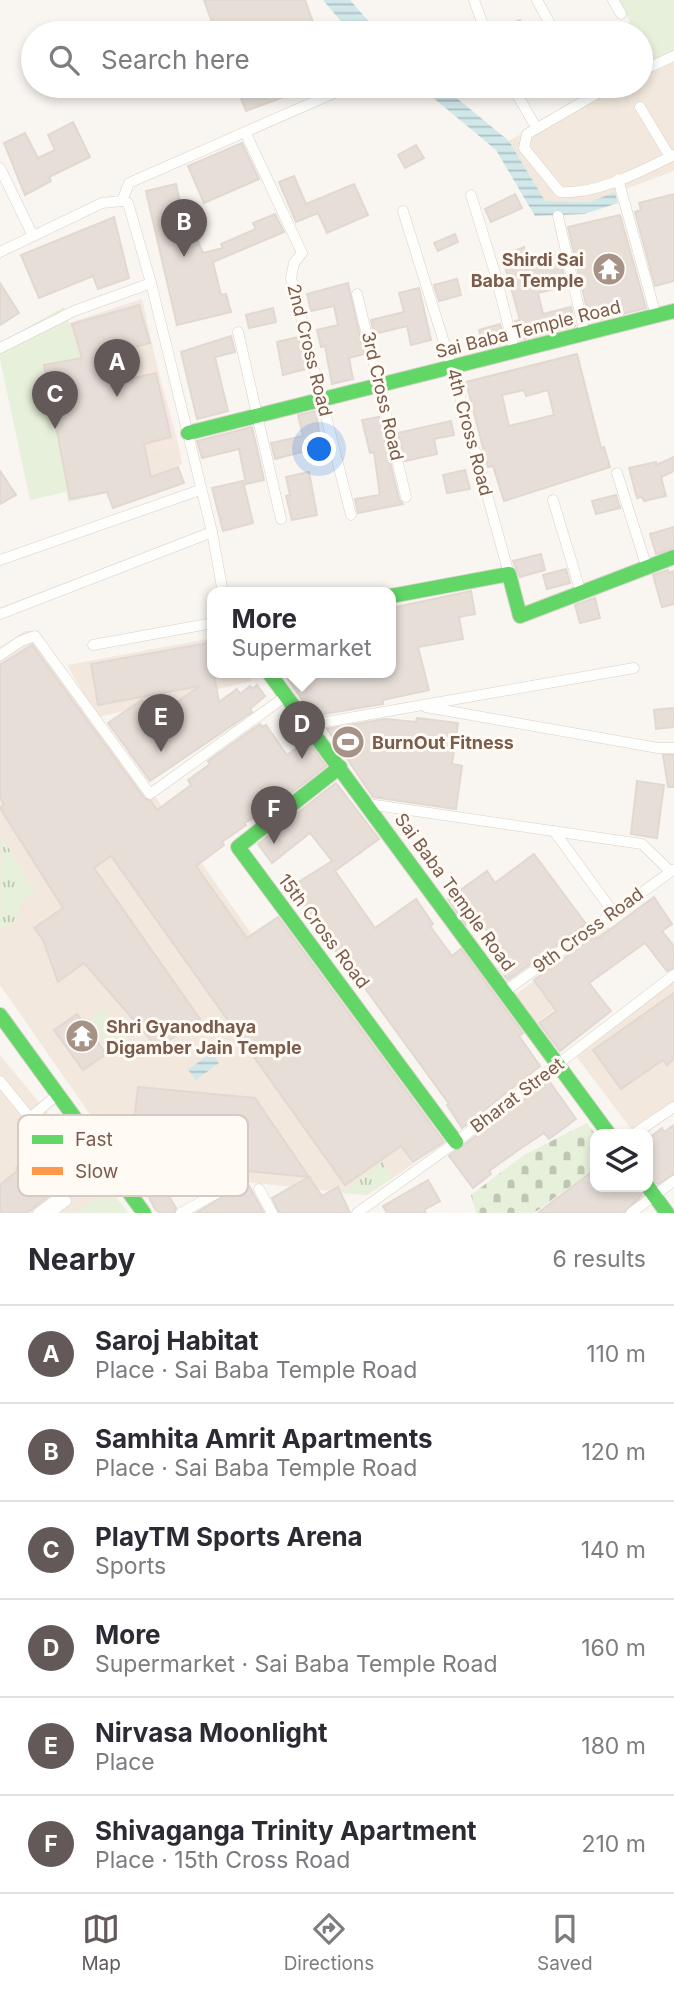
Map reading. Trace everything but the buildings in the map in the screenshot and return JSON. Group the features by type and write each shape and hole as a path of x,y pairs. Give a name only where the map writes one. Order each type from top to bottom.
{"street":[{"path":"474,0 482,21"},
{"path":"537,0 548,21"},
{"path":"613,0 621,14"},
{"path":"653,66 674,56"},
{"path":"122,201 129,183 325,98"},
{"path":"519,98 533,122"},
{"path":"589,98 527,134 524,148 560,192 574,193 618,179 672,156 640,107"},
{"name":"2nd Cross Road","path":"246,134 302,253 294,263 291,278 351,515"},
{"path":"0,168 33,236"},
{"path":"618,179 656,316"},
{"path":"471,195 515,352"},
{"path":"0,252 102,203 128,203 188,433 212,532 222,587"},
{"name":"4th Cross Road","path":"403,211 452,368 509,574"},
{"path":"558,216 585,335"},
{"path":"0,348 74,311 151,283"},
{"name":"3rd Cross Road","path":"357,294 382,385 406,497"},
{"name":"Sai Baba Temple Road","path":"188,433 674,311"},
{"path":"237,332 281,519"},
{"path":"617,473 647,568"},
{"path":"0,560 200,491"},
{"path":"553,500 581,593"},
{"path":"0,614 212,532"},
{"path":"396,595 509,574 520,616 674,557"},
{"path":"93,645 207,624"},
{"path":"0,655 34,636 150,794 286,696"},
{"path":"309,725 634,668"},
{"name":"Sai Baba Temple Road","path":"273,678 605,1129"},
{"path":"420,706 658,748 674,748"},
{"name":"15th Cross Road","path":"340,767 238,847 456,1142"},
{"path":"368,804 642,844 672,870"},
{"path":"554,831 613,912"},
{"name":"9th Cross Road","path":"504,992 672,870"},
{"name":"Bharat Street","path":"357,1213 456,1142 674,975"},
{"path":"2,1020 73,1115"},
{"path":"0,1081 28,1115"},
{"path":"34,1115 58,1094"},
{"path":"641,1129 674,1107"},
{"path":"653,1190 674,1181"},
{"path":"259,1189 272,1213"},
{"path":"631,1213 650,1192"},
{"path":"652,1192 667,1213"},
{"path":"38,1213 61,1196"},
{"path":"50,1213 72,1196"},
{"path":"133,1196 145,1213"},
{"path":"181,1213 212,1196"}],"shaded area":[{"path":"674,53 674,171 591,202 545,201 509,141 584,98 653,98 653,63"},
{"path":"142,299 157,366 134,375 152,450 178,443 182,464 108,493 69,323"},
{"path":"157,366 178,443 152,450 134,374"},
{"path":"25,631 38,631 89,703 67,665 207,639 207,678 250,678 252,681 99,717 413,1164 367,1195 248,1182 248,1115 90,1115 0,985 0,647"},
{"path":"609,927 629,955 536,1023 515,995"},
{"path":"674,981 674,1113 652,1129 631,1129 576,1056"},
{"path":"0,1055 49,1115 18,1115 18,1196 100,1196 76,1213 0,1213"}],"green space":[{"path":"619,0 674,0 674,53 653,63 653,21 630,21"},
{"path":"64,307 82,366 108,493 68,502 66,492 30,500 0,359 0,343"},
{"path":"2,837 35,892 21,902 16,920 0,930"},
{"path":"104,1009 133,1045 119,1057 90,1020"},
{"path":"587,1123 591,1129 590,1172 534,1213 476,1213 471,1195 524,1155"},
{"path":"382,1162 393,1178 367,1195 343,1193"},
{"path":"100,1196 115,1196 128,1213 76,1213"}],"water":[{"path":"323,0 350,0 368,21 341,21"},
{"path":"433,98 457,98 509,141 545,201 590,202 615,192 618,203 584,214 535,216 496,150"},
{"path":"212,1052 219,1063 196,1080 188,1070"}],"traffic: fast":[{"path":"188,433 674,311"},
{"path":"396,595 509,574 520,616 674,557"},
{"path":"273,678 605,1129"},
{"path":"340,767 238,847 456,1142"},
{"path":"0,1015 73,1115"},
{"path":"652,1192 667,1213"},
{"path":"132,1196 144,1213"}],"place":[{"name":"Samhita Amrit Apartments","path":"184,257"},
{"name":"Shirdi Sai Baba Temple","path":"609,269"},
{"name":"Saroj Habitat","path":"117,397"},
{"name":"PlayTM Sports Arena","path":"55,429"},
{"name":"BurnOut Fitness","path":"348,742"},
{"name":"Nirvasa Moonlight","path":"161,752"},
{"name":"More","path":"302,759"},
{"name":"Shivaganga Trinity Apartment","path":"274,844"},
{"name":"Shri Gyanodhaya Digamber Jain Temple","path":"82,1036"}]}
